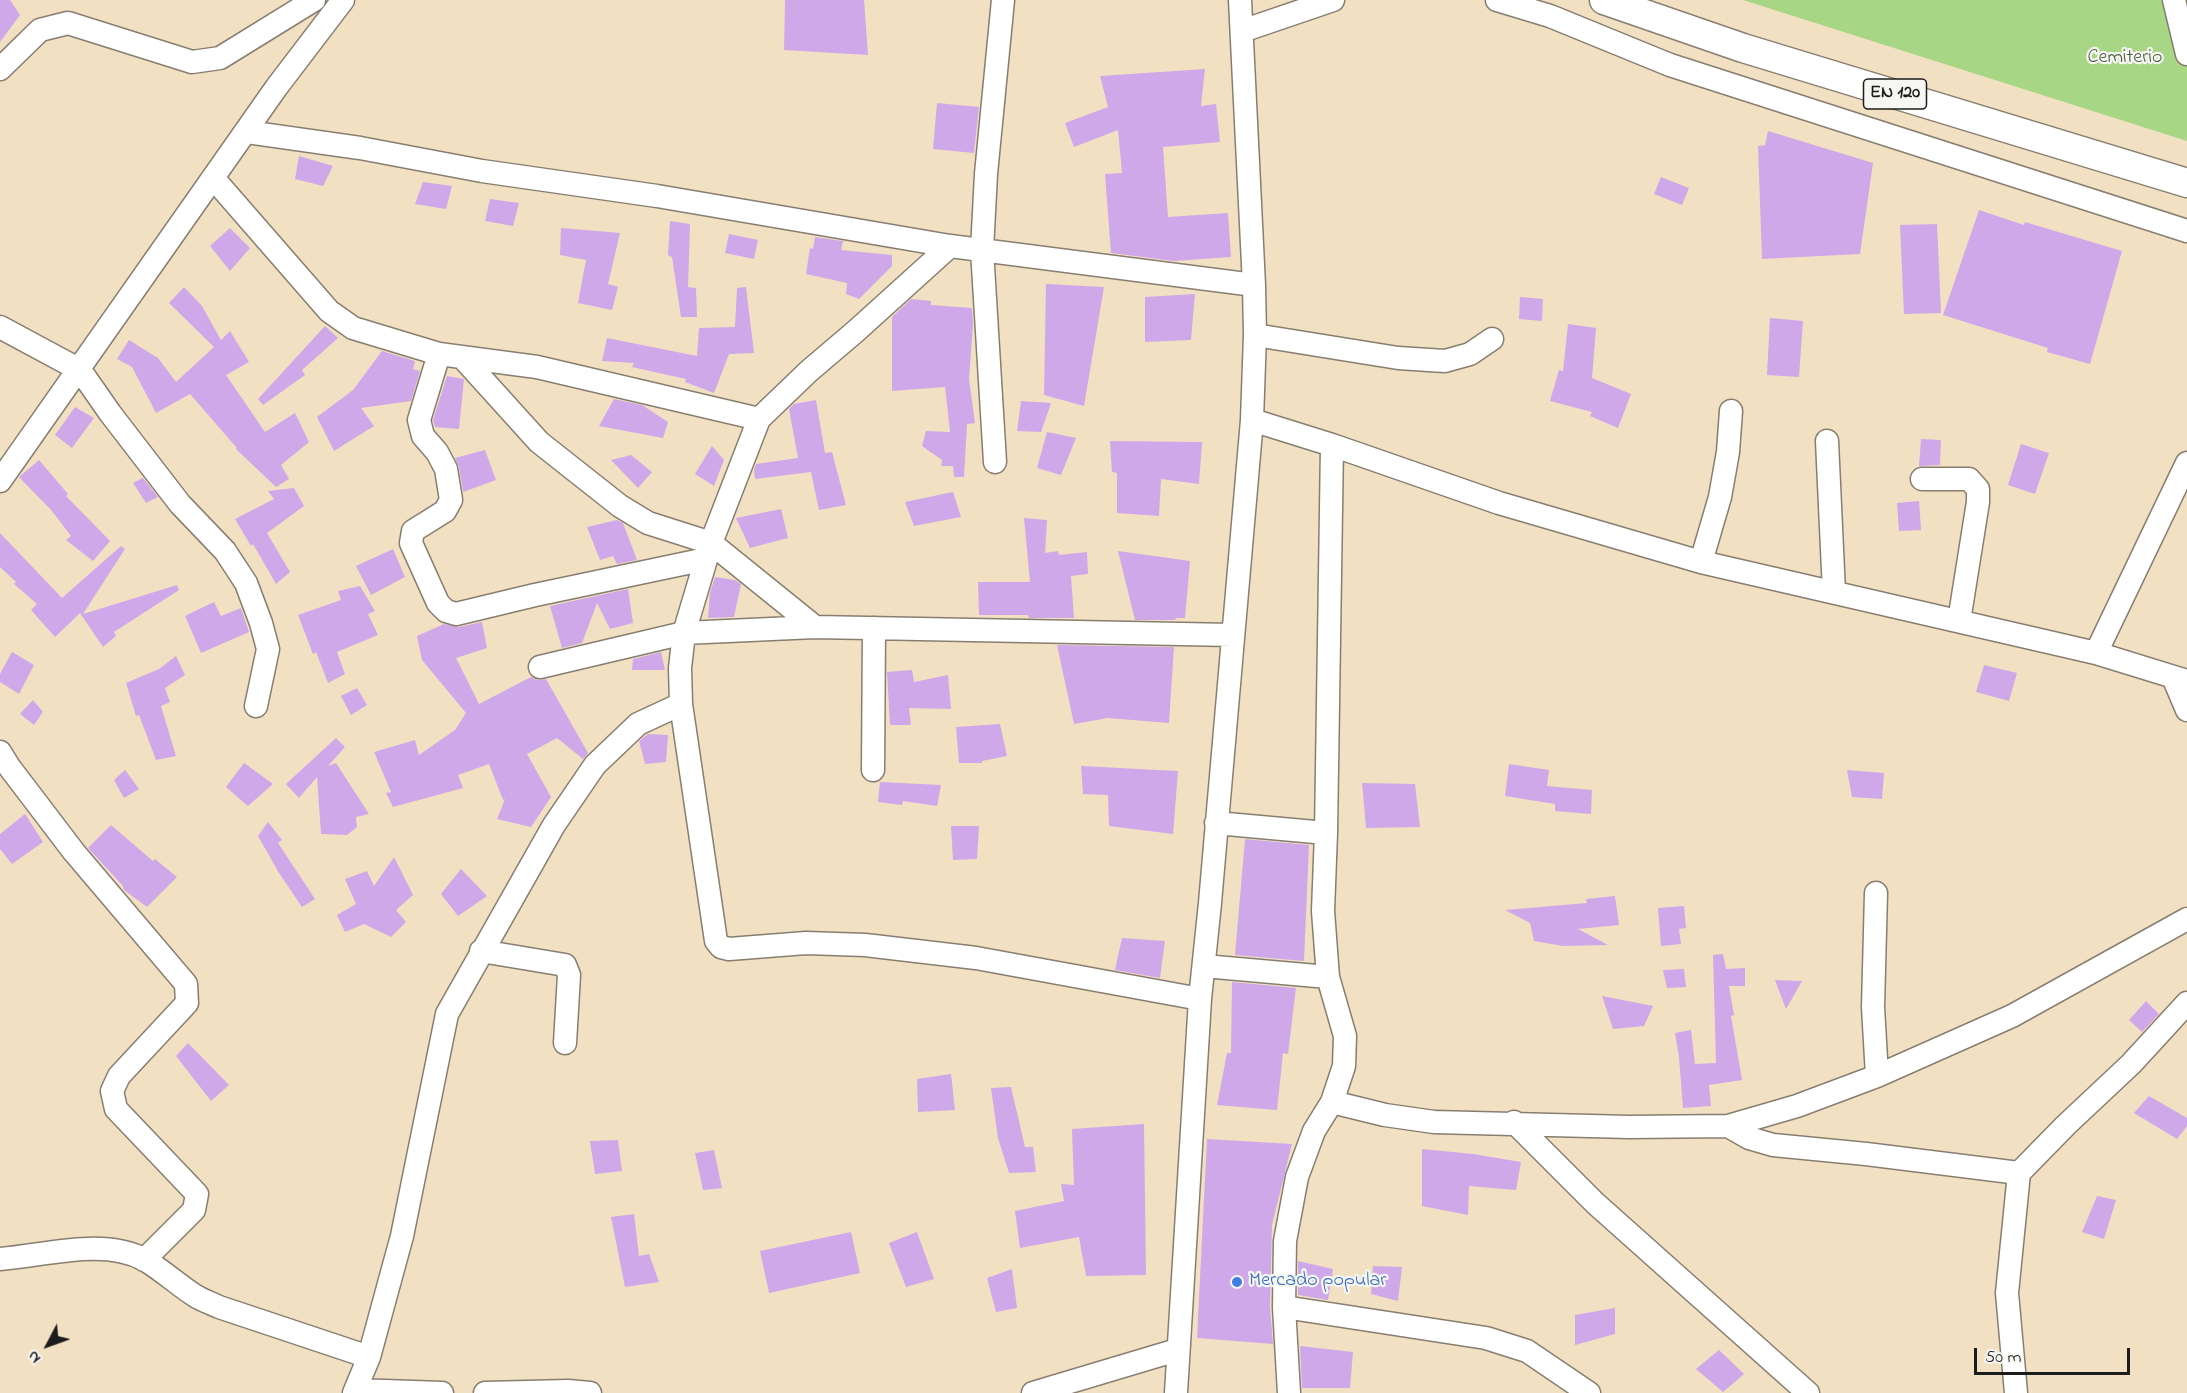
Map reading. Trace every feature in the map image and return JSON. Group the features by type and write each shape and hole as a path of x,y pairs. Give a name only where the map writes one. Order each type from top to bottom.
{"main road":[{"name":"EN 120","path":"1604,0 1743,48 2187,183"}],"street":[{"path":"0,69 40,30 68,22 192,62 220,58 314,0"},
{"path":"0,481 248,132 276,88 343,0"},
{"path":"995,462 982,250 986,174 1003,0"},
{"path":"1176,1393 1200,999 1252,420 1254,285 1240,0"},
{"path":"1242,31 1333,0"},
{"path":"1497,0 1550,16 1670,65 2187,231"},
{"path":"2179,5 2187,54"},
{"path":"248,132 360,148 482,171 657,196 950,246 1254,285"},
{"path":"214,179 329,311 353,328 439,354 537,367 759,419"},
{"path":"950,246 809,371 759,419 709,551 684,633 680,668 681,704 716,941 721,948 806,943 864,945 976,958 1200,999"},
{"path":"0,327 80,370 180,504 225,551 246,583 268,649 256,706"},
{"path":"1255,335 1398,358 1445,361 1470,354 1492,339"},
{"path":"439,354 419,420 423,436 437,452 446,469 451,500 445,511 412,531 411,543 438,603 446,611 456,614 709,551"},
{"path":"463,358 539,442 620,506 648,523 709,551 815,627"},
{"path":"1701,561 1720,497 1728,452 1731,411"},
{"path":"1252,420 1499,503 1701,561 2096,653 2180,679 2187,710"},
{"path":"1827,441 1834,592"},
{"path":"1289,1393 1284,1307 1285,1241 1297,1177 1314,1131 1332,1102 1344,1066 1345,1036 1328,977 1323,911 1332,445"},
{"path":"2096,653 2187,463"},
{"path":"1922,479 1969,479 1978,489 1978,502 1959,621"},
{"path":"540,667 684,633 815,627 1233,635"},
{"path":"873,770 874,628"},
{"path":"442,1393 355,1392 369,1357 402,1236 447,1014 554,825 596,765 638,724 681,704"},
{"path":"0,752 74,852 186,984 187,1003 119,1076 112,1091 116,1109 197,1194 194,1210 144,1260"},
{"path":"1216,823 1326,833"},
{"path":"1876,893 1873,1007 1877,1076"},
{"path":"1332,1102 1385,1115 1434,1122 1515,1122 1629,1127 1728,1126 1797,1106 1877,1076 2012,1016 2187,919"},
{"path":"481,951 565,964 569,975 565,1043"},
{"path":"1204,966 1328,977"},
{"path":"2016,1393 2007,1293 2019,1173 2131,1064 2187,1003"},
{"path":"1515,1122 1595,1203 1808,1393"},
{"path":"1728,1126 1749,1138 1773,1145 2019,1173"},
{"path":"0,1259 72,1250 110,1250 128,1253 144,1260 196,1296 219,1307 369,1357"},
{"path":"1284,1307 1486,1338 1527,1351 1589,1393"},
{"path":"1033,1393 1177,1350"},
{"path":"485,1393 568,1391 590,1393"}],"green space":[{"name":"Cemiterio","path":"1743,0 2187,0 2187,141"}],"building":[{"path":"0,0 10,0 20,15 0,42"},
{"path":"785,0 864,0 868,55 784,50"},
{"path":"1205,69 1201,106 1216,104 1220,142 1163,147 1168,217 1228,213 1231,257 1174,261 1111,253 1105,174 1122,173 1118,130 1074,147 1065,123 1108,107 1100,76"},
{"path":"937,103 979,107 974,153 933,149"},
{"path":"1768,131 1873,163 1860,254 1762,259 1758,146 1765,145"},
{"path":"299,156 333,166 323,186 295,179"},
{"path":"1661,177 1689,188 1682,205 1654,194"},
{"path":"423,182 452,186 446,209 415,204"},
{"path":"490,199 519,203 513,226 485,221"},
{"path":"1979,210 2024,225 2025,222 2122,251 2090,364 2047,352 2048,348 1943,315"},
{"path":"670,221 690,224 688,287 696,288 697,317 681,317 672,257 668,255"},
{"path":"1937,224 1941,313 1904,314 1900,225"},
{"path":"230,228 250,248 230,271 210,246"},
{"path":"561,228 620,233 608,284 618,287 612,310 578,303 586,260 560,255"},
{"path":"729,234 758,240 754,259 725,253"},
{"path":"815,237 843,241 841,250 892,255 892,266 859,299 846,294 847,283 806,274 810,248 813,249"},
{"path":"1046,284 1104,287 1084,406 1044,395"},
{"path":"184,287 202,306 221,340 230,331 249,362 226,375 265,432 295,413 309,442 281,465 289,479 276,487 236,449 190,394 156,413 132,367 117,359 129,340 158,358 176,382 214,347 169,303"},
{"path":"746,287 754,353 729,354 714,393 685,382 686,379 632,367 634,363 602,361 607,338 697,356 699,328 735,327 737,288"},
{"path":"1195,294 1191,340 1145,342 1145,297"},
{"path":"1520,297 1543,299 1542,321 1519,319"},
{"path":"911,299 931,301 931,305 972,308 969,379 975,423 967,424 964,477 954,477 953,466 941,466 942,460 922,446 926,431 950,432 945,387 892,391 892,317"},
{"path":"1770,318 1803,321 1799,377 1767,375"},
{"path":"1568,324 1596,328 1592,378 1631,394 1618,428 1590,416 1592,412 1550,401 1559,370 1563,371"},
{"path":"325,326 338,338 302,370 305,375 263,405 258,399"},
{"path":"382,351 415,361 413,369 420,371 411,401 361,408 374,426 334,451 317,417 353,390"},
{"path":"447,376 464,379 459,429 435,427 433,420"},
{"path":"614,399 642,405 668,422 663,438 599,426"},
{"path":"816,400 825,453 832,452 846,505 819,510 811,472 755,479 754,470 756,464 798,458 789,409 794,404"},
{"path":"1021,401 1051,403 1041,432 1017,431"},
{"path":"75,407 94,418 72,448 55,435"},
{"path":"1047,432 1076,438 1061,475 1037,468"},
{"path":"1921,439 1941,440 1940,465 1919,466"},
{"path":"1110,441 1202,442 1199,484 1161,479 1159,516 1117,513 1117,473 1112,472"},
{"path":"2021,444 2049,453 2035,494 2008,485"},
{"path":"712,446 724,460 714,486 695,474"},
{"path":"485,450 496,480 463,492 459,467 455,458"},
{"path":"631,455 652,472 638,488 611,460"},
{"path":"39,460 68,494 66,496 110,541 93,561 66,540 71,536 52,511 19,477"},
{"path":"143,478 158,497 146,503 133,483"},
{"path":"294,488 304,506 267,533 290,572 276,584 253,544 251,546 235,519 274,499 268,491"},
{"path":"953,492 961,517 914,526 905,502"},
{"path":"1919,501 1921,530 1899,531 1897,503"},
{"path":"781,509 788,538 750,548 736,518"},
{"path":"1024,518 1047,520 1045,553 1058,551 1059,555 1087,552 1088,574 1071,576 1074,618 979,615 978,582 1030,582"},
{"path":"617,520 623,523 637,560 617,564 613,556 600,560 587,527"},
{"path":"0,533 62,598 121,546 125,549 83,614 177,585 179,590 114,632 116,636 103,647 80,613 55,637 31,610 37,604 14,584 16,582 0,567"},
{"path":"393,549 405,577 371,595 356,566"},
{"path":"1118,551 1190,561 1185,618 1135,620"},
{"path":"715,577 735,580 741,584 734,617 708,618 710,593"},
{"path":"360,586 375,611 368,614 378,635 337,652 345,674 328,683 316,652 313,654 298,615 341,600 338,591"},
{"path":"628,589 633,623 610,629 597,603 582,643 562,648 550,606"},
{"path":"214,602 221,616 241,608 249,632 201,653 185,616"},
{"path":"482,622 487,648 456,658 479,704 531,677 537,680 546,679 588,753 583,759 557,738 527,754 551,797 531,827 497,819 505,799 503,800 489,764 458,775 463,788 393,807 386,793 391,792 374,752 415,740 419,755 455,730 466,713 422,660 417,636 444,624 459,627"},
{"path":"1057,645 1174,647 1169,723 1108,718 1074,724"},
{"path":"12,652 34,665 19,694 0,682 0,674"},
{"path":"661,652 665,670 632,670 633,659"},
{"path":"176,656 185,675 165,688 170,702 161,706 176,756 156,760 139,715 136,716 126,683 159,669"},
{"path":"1984,665 2017,673 2009,701 1976,692"},
{"path":"912,670 914,682 948,675 951,709 909,708 911,725 890,725 887,672"},
{"path":"357,688 367,705 351,715 341,696"},
{"path":"33,700 43,712 34,725 20,714"},
{"path":"1000,724 1007,756 982,761 982,763 959,763 956,727"},
{"path":"648,734 668,735 666,762 645,764 639,741"},
{"path":"336,738 345,747 328,766 336,763 369,814 356,817 357,827 347,835 321,834 317,777 299,798 286,784"},
{"path":"244,763 273,784 248,806 226,787"},
{"path":"1509,764 1549,770 1547,786 1592,790 1591,814 1555,811 1555,804 1505,796"},
{"path":"1081,766 1178,771 1173,834 1109,826 1108,795 1083,794"},
{"path":"125,770 139,789 124,798 114,780"},
{"path":"1847,770 1884,773 1882,799 1852,797"},
{"path":"880,782 941,785 937,806 903,801 902,805 878,802"},
{"path":"1362,783 1415,784 1420,827 1366,828"},
{"path":"25,814 43,842 12,864 0,849 0,834"},
{"path":"268,822 282,840 278,843 315,899 302,907 258,836"},
{"path":"111,825 153,861 155,859 177,877 147,907 124,890 123,886 88,848"},
{"path":"951,826 979,826 977,859 953,860"},
{"path":"1245,839 1309,845 1304,961 1235,955"},
{"path":"394,857 413,895 396,910 406,922 391,937 364,924 345,932 337,915 356,904 345,879 367,871 374,886"},
{"path":"461,869 487,896 458,916 441,894"},
{"path":"1615,896 1619,925 1578,929 1608,945 1563,946 1534,941 1530,923 1505,910 1587,903 1586,899"},
{"path":"1684,906 1686,928 1679,929 1681,944 1661,946 1658,908"},
{"path":"1122,938 1165,941 1160,978 1115,970"},
{"path":"1723,954 1726,969 1745,968 1745,986 1729,986 1734,1015 1731,1016 1742,1080 1709,1085 1711,1106 1683,1108 1675,1033 1691,1030 1695,1064 1716,1063 1713,955"},
{"path":"1684,969 1686,987 1667,988 1663,970"},
{"path":"1775,980 1802,981 1786,1009"},
{"path":"1232,982 1296,988 1288,1054 1283,1053 1277,1110 1217,1105 1227,1053 1231,1053"},
{"path":"1602,996 1653,1006 1644,1026 1613,1029"},
{"path":"2146,1001 2159,1014 2142,1032 2129,1020"},
{"path":"188,1043 229,1085 211,1101 176,1056"},
{"path":"951,1074 955,1110 918,1112 917,1079"},
{"path":"1011,1087 1025,1147 1033,1147 1036,1172 1009,1173 998,1138 991,1088"},
{"path":"2149,1096 2187,1118 2187,1126 2177,1139 2134,1113"},
{"path":"1144,1124 1146,1275 1086,1276 1079,1237 1020,1248 1015,1211 1064,1201 1061,1184 1074,1185 1072,1129"},
{"name":"Mercado popular","path":"1207,1139 1292,1144 1272,1225 1270,1307 1273,1344 1197,1338"},
{"path":"618,1140 622,1171 595,1174 590,1141"},
{"path":"1422,1149 1521,1162 1516,1190 1469,1186 1468,1215 1422,1206"},
{"path":"714,1150 722,1188 703,1190 695,1153"},
{"path":"2097,1196 2116,1200 2104,1239 2082,1232"},
{"path":"634,1214 639,1256 649,1254 659,1282 625,1287 611,1217"},
{"path":"851,1232 860,1273 769,1293 760,1251"},
{"path":"917,1232 934,1279 906,1287 889,1243"},
{"path":"1298,1261 1333,1269 1328,1300 1298,1295"},
{"path":"1373,1266 1402,1267 1398,1301 1371,1294"},
{"path":"1012,1269 1017,1308 996,1312 987,1278"},
{"path":"1615,1308 1615,1334 1575,1345 1575,1315"},
{"path":"1300,1346 1353,1352 1350,1388 1302,1388"},
{"path":"1719,1350 1744,1374 1723,1392 1696,1369"}],"place":[{"name":"Mercado popular","path":"1237,1282"}]}
